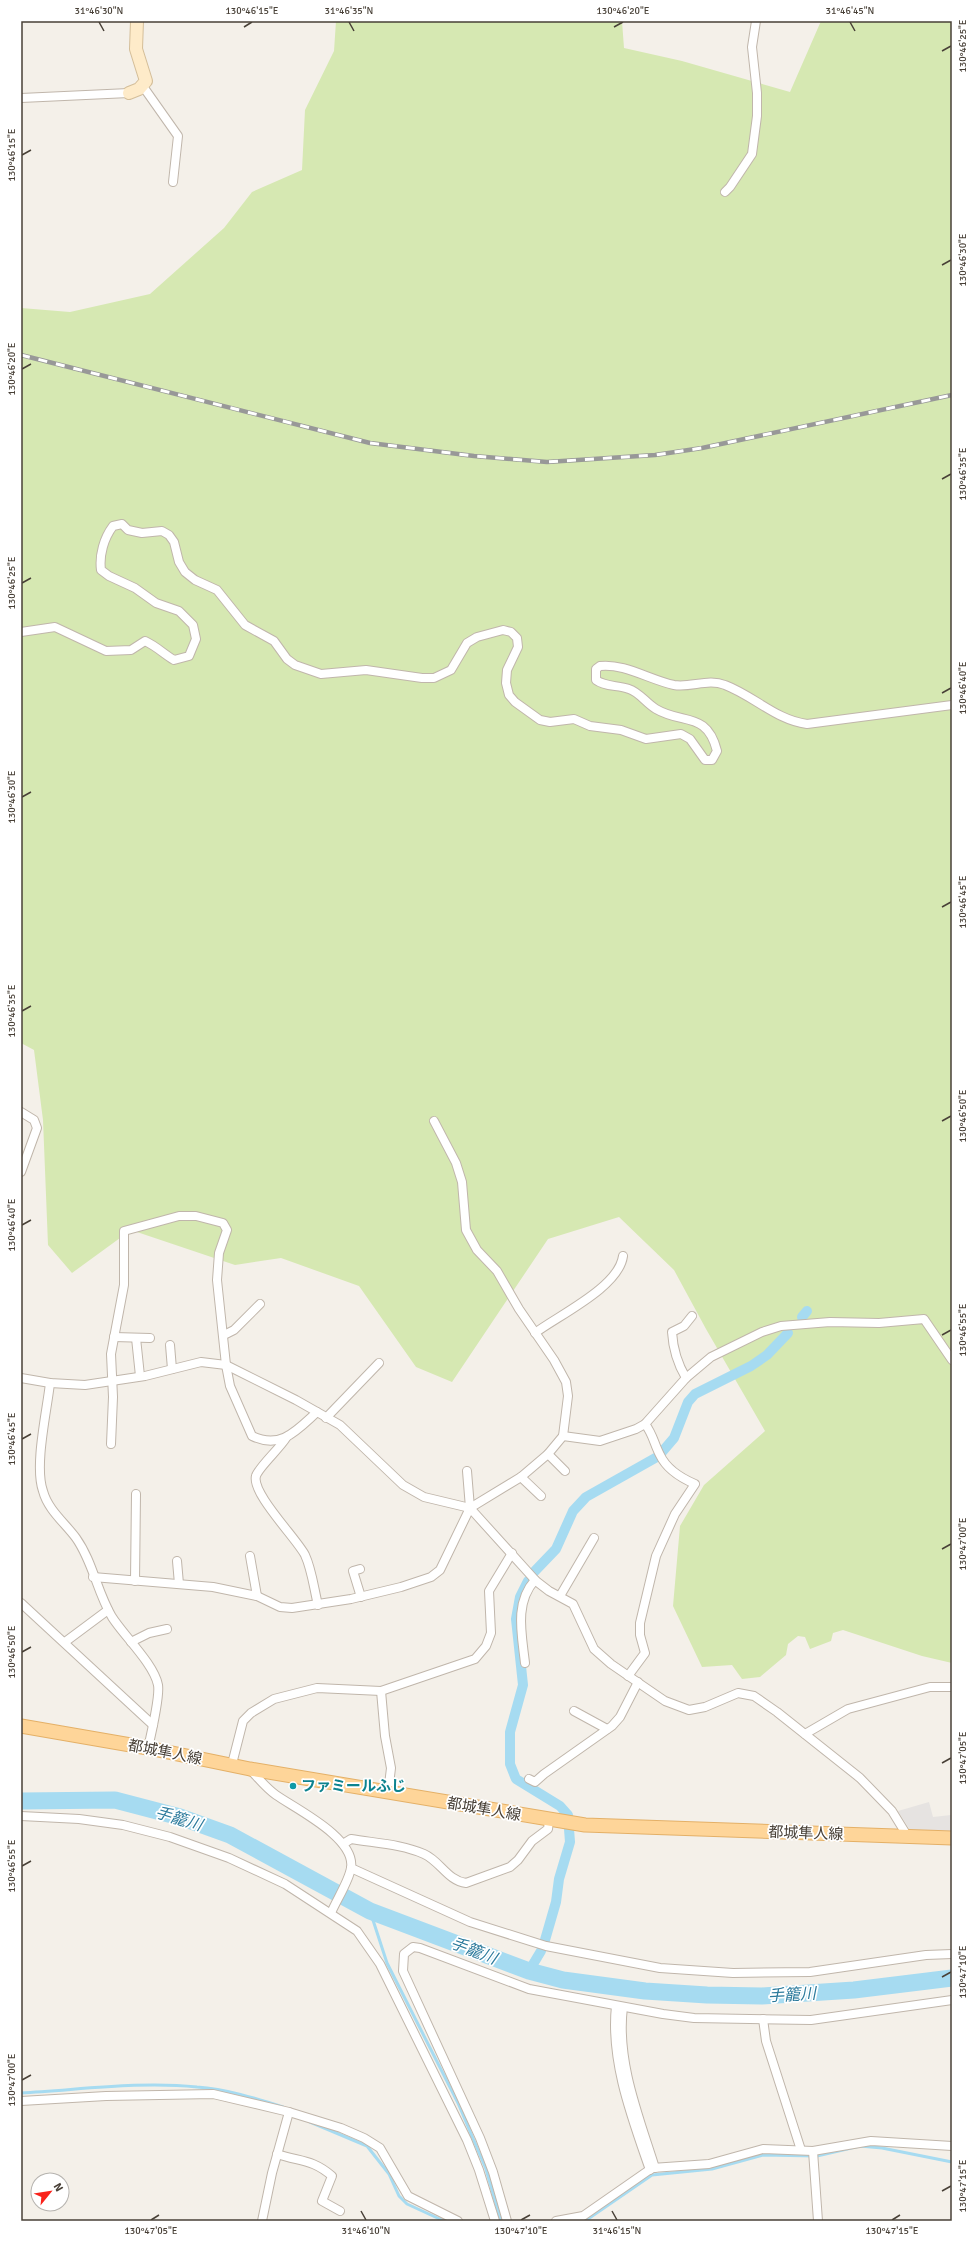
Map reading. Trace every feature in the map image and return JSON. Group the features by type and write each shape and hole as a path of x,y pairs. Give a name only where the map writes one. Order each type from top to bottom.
{"main road":[{"name":"都城隼人線","path":"21,1726 148,1748 232,1764 250,1769 551,1821 577,1824 952,1838"}],"street":[{"path":"21,98 129,93 142,85 146,81 136,49 137,21"},
{"path":"725,192 752,154 757,116 757,93 752,47 756,21"},
{"path":"142,85 178,136 173,182"},
{"path":"21,632 55,627 106,650 131,650 145,641 154,645 159,651 174,660 189,656 196,639 192,625 179,611 156,603 136,588 101,570 100,558 109,531 113,526 122,524 128,530 142,533 162,531 169,535 174,542 179,562 185,572 195,580 217,590 245,625 274,640 287,659 295,665 321,674 366,670 422,678 434,678 451,670 467,643 477,637 503,630 511,632 517,638 518,647 508,670 506,684 509,695 515,702 540,720 550,722 574,719 590,726 621,730 646,739 681,734 690,739 705,760 712,760 717,751 712,737 704,726 657,710 629,689 600,684 596,680 596,670 600,666 608,665 674,685 715,682 735,689 785,718 807,724 952,704"},
{"path":"21,1112 34,1120 37,1128 21,1172"},
{"path":"93,1577 213,1587 258,1596 283,1608 318,1605 362,1597 401,1587 436,1574 470,1508 521,1477 548,1454 563,1436 568,1396 566,1382 554,1360 535,1333 497,1271 477,1250 466,1230 462,1182 458,1169 434,1121"},
{"path":"111,1444 111,1354 124,1285 124,1231 179,1216 190,1216 224,1223 227,1230 218,1253 217,1280 226,1365 230,1386 252,1436 263,1442 286,1438"},
{"path":"535,1333 612,1279 622,1263 623,1256"},
{"path":"224,1335 234,1330 260,1304"},
{"path":"686,1378 678,1365 672,1348 672,1332 684,1326 692,1316"},
{"path":"563,1436 600,1441 631,1431 645,1424 686,1378 711,1357 762,1332 781,1326 830,1322 879,1323 924,1319 952,1360"},
{"path":"114,1337 150,1338"},
{"path":"136,1338 140,1376"},
{"path":"170,1345 172,1369"},
{"path":"21,1378 50,1383 85,1385 112,1382 201,1362 226,1365 317,1412 340,1425 403,1485 424,1497 470,1508 535,1580 549,1591 560,1596 575,1607 596,1652 628,1676 666,1701 689,1710 704,1707 738,1692 746,1693 766,1703 875,1792 892,1811 908,1837"},
{"path":"326,1418 379,1363"},
{"path":"50,1383 40,1463 42,1491 51,1507 76,1538 88,1559 93,1577 108,1610 147,1663 158,1685 153,1725 148,1748"},
{"path":"317,1412 286,1438 279,1449 259,1470 256,1477 256,1485 278,1519 305,1554 318,1605"},
{"path":"628,1676 645,1653 640,1636 640,1623 656,1556 675,1514 695,1484 680,1477 663,1461 653,1435 645,1424"},
{"path":"548,1454 566,1471"},
{"path":"467,1471 470,1508"},
{"path":"521,1477 541,1496"},
{"path":"135,1581 136,1494"},
{"path":"560,1596 594,1538"},
{"path":"232,1764 242,1723 251,1713 283,1696 317,1688 381,1691 462,1665 480,1655 486,1646 491,1633 489,1591 512,1553"},
{"path":"250,1556 258,1596"},
{"path":"177,1561 179,1584"},
{"path":"360,1569 353,1570 362,1597"},
{"path":"525,1663 522,1631 522,1606 526,1591 535,1580"},
{"path":"21,1603 153,1725"},
{"path":"64,1642 108,1610"},
{"path":"131,1642 149,1633 167,1629"},
{"path":"529,1779 535,1782 540,1779 544,1774 607,1729 620,1717 638,1682"},
{"path":"805,1734 848,1709 930,1687 952,1687"},
{"path":"381,1691 385,1736 392,1768 388,1793"},
{"path":"574,1711 607,1729"},
{"path":"250,1769 276,1795 306,1813 343,1844 349,1856 351,1868 331,1913"},
{"path":"21,1816 86,1820 122,1825 170,1837 251,1868 286,1884 356,1931 380,1964 467,2140 479,2170 495,2221"},
{"path":"343,1844 351,1839 414,1850 433,1859 452,1877 466,1883 514,1864 532,1841 548,1829 551,1821"},
{"path":"351,1868 470,1922 546,1946 660,1968 733,1973 810,1972 926,1955 952,1954"},
{"path":"507,2221 493,2172 480,2138 404,1976 402,1964 404,1954 413,1947 420,1948 529,1989 694,2018 811,2020 952,2000"},
{"path":"619,2006 624,2058 652,2169"},
{"path":"763,2019 766,2041 801,2150"},
{"path":"21,2101 106,2096 213,2094 289,2112 341,2128 364,2138 380,2148 408,2196 458,2221"},
{"path":"262,2221 277,2154 289,2112"},
{"path":"556,2221 583,2216 652,2169 709,2164 763,2149 801,2150 814,2152 871,2141 952,2146"},
{"path":"814,2152 818,2221"},
{"path":"277,2154 301,2162 307,2160 320,2166 332,2176 322,2201 340,2211"}],"green space":[{"path":"336,21 622,21 624,48 682,61 790,92 821,21 952,21 952,1663 922,1656 843,1630 833,1633 831,1641 810,1649 805,1637 798,1636 788,1644 786,1655 760,1677 742,1679 732,1665 702,1667 673,1606 680,1526 704,1485 765,1431 674,1270 619,1217 548,1239 452,1382 416,1367 359,1286 281,1258 235,1265 131,1230 72,1273 48,1245 43,1120 34,1050 21,1043 21,308 70,312 150,294 224,228 252,192 302,170 305,110 334,51"}],"shaded area":[{"path":"929,1802 933,1817 951,1815 952,1832 910,1830 898,1811"}],"waterway":[{"path":"802,1317 807,1311"},
{"path":"662,1452 674,1438 688,1402 695,1394 751,1366 767,1355 788,1333"},
{"path":"534,1572 556,1549 573,1511 586,1497 657,1457"},
{"path":"528,1581 520,1597 516,1619 523,1685 510,1732 510,1764 516,1779 560,1806 568,1815 570,1842 559,1879 556,1902 545,1940"},
{"name":"手籠川","path":"21,1801 115,1800 180,1817 230,1835 370,1911 529,1971 563,1980 645,1991 707,1995 762,1996 854,1990 952,1978"},
{"path":"370,1911 387,1963 458,2103 486,2169 501,2221"},
{"path":"529,1971 541,1951"},
{"path":"21,2093 131,2085 175,2085 230,2092 283,2107"},
{"path":"310,2122 367,2146 389,2174 399,2196 407,2204 444,2221"},
{"path":"585,2221 652,2175 712,2169 763,2155 817,2156 860,2146 882,2148 952,2162"}],"railway":[{"path":"21,355 370,443 474,456 547,462 655,455 702,448 952,395"}],"place":[{"name":"ファミールふじ","path":"293,1786"}]}
